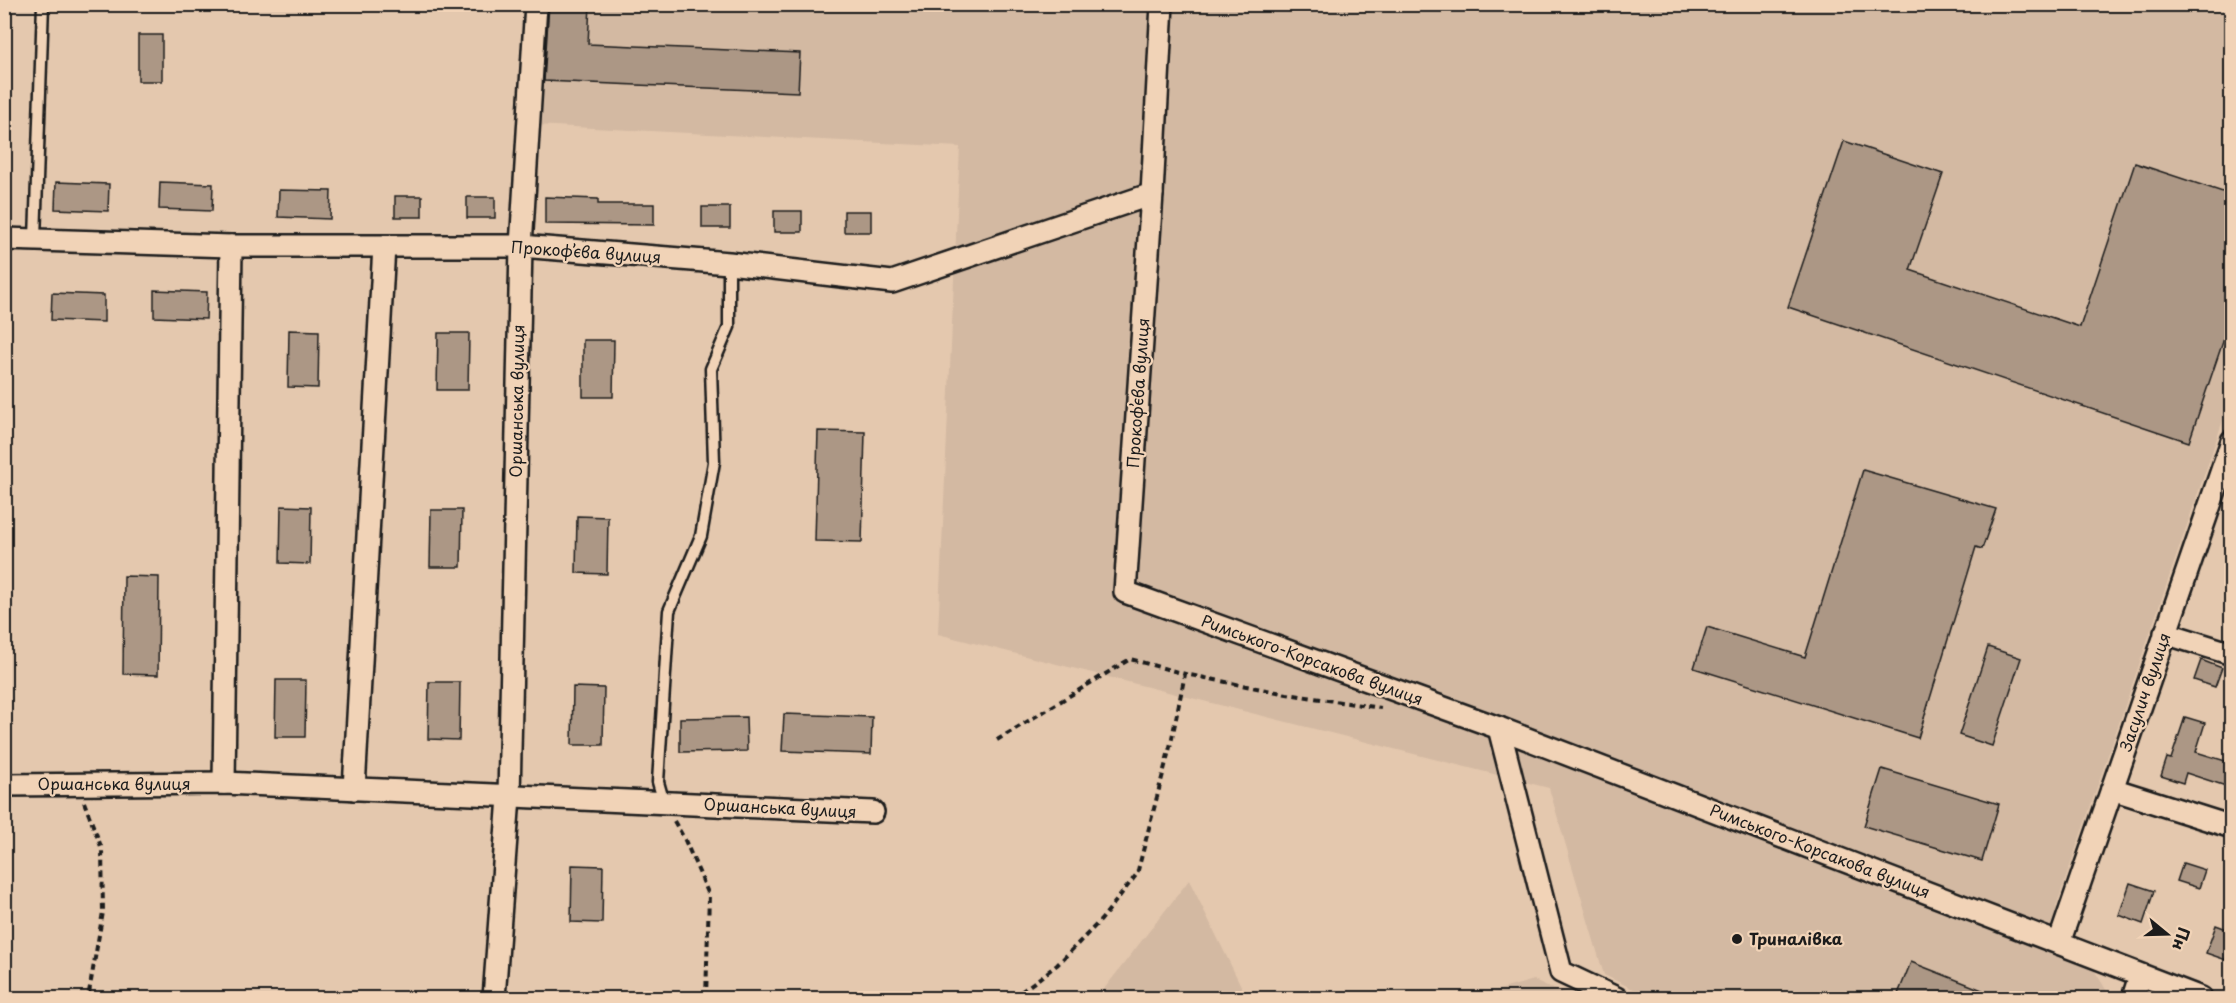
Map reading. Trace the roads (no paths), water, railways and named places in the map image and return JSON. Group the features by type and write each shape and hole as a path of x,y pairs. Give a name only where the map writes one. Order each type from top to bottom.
{"street":[{"name":"Оршанська вулиця","path":"494,999 508,797 521,246 536,4"},
{"name":"Прокоф’єва вулиця","path":"1125,592 1152,194 1162,4"},
{"name":"Прокоф’єва вулиця","path":"4,239 231,246 521,246 729,263 892,282 1152,194"},
{"path":"224,783 231,246"},
{"path":"354,789 384,246"},
{"name":"Засулич вулиця","path":"2060,943 2166,633 2222,501 2232,441"},
{"name":"Римського-Корсакова вулиця","path":"1125,592 1499,728 2201,999"},
{"path":"2166,633 2232,654"},
{"path":"1499,728 1561,972 1616,999"},
{"name":"Оршанська вулиця","path":"4,785 224,783 873,812"},
{"path":"2112,789 2232,827"},
{"path":"2133,999 2140,976"}],"lane":[{"path":"35,239 43,4"},
{"path":"664,803 658,782 669,611 701,536 714,462 711,369 729,327 729,263"}],"place":[{"name":"Триналівка","path":"1737,939"}]}
